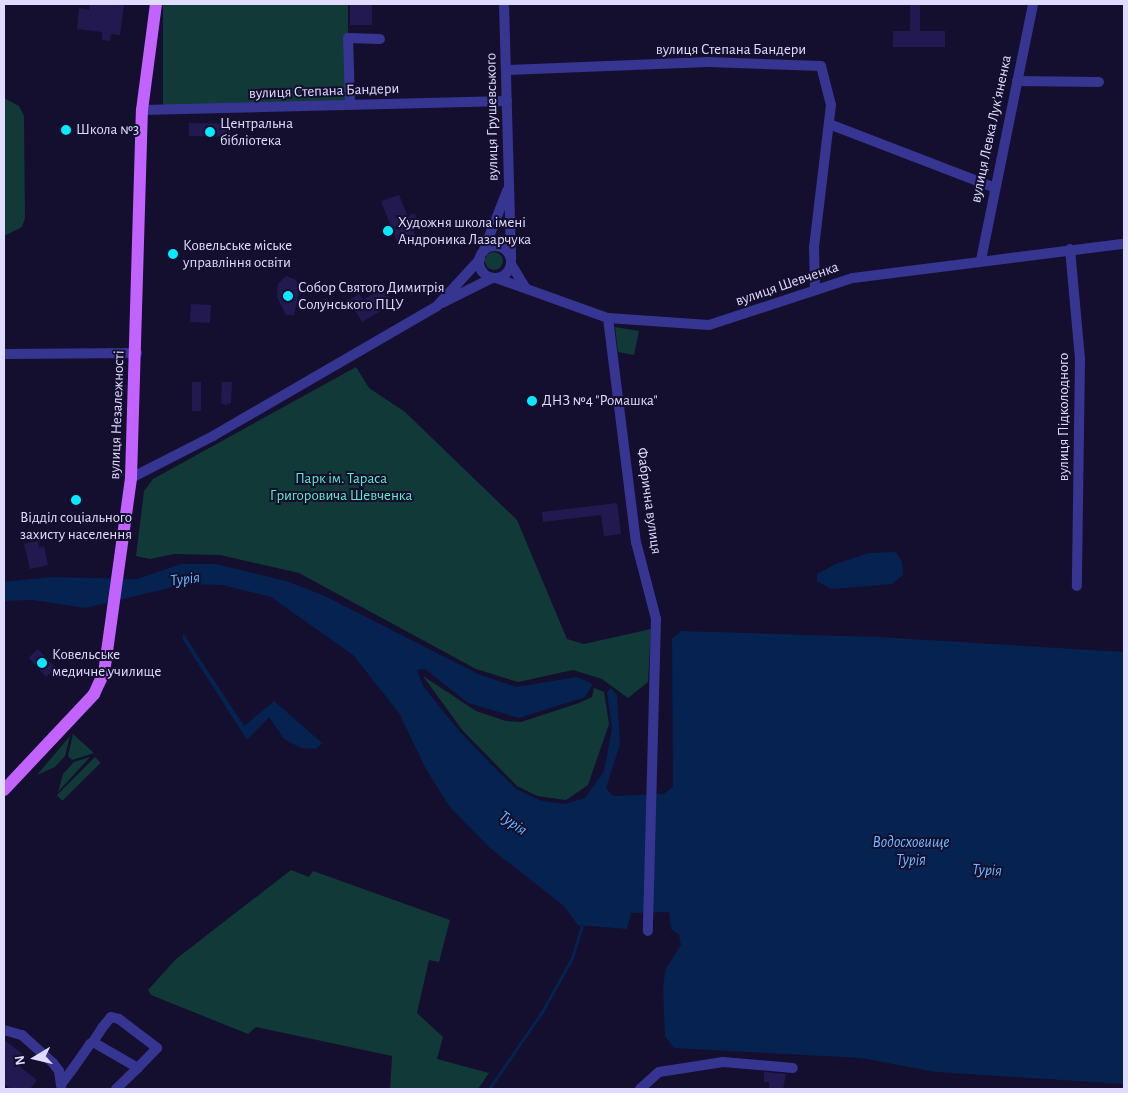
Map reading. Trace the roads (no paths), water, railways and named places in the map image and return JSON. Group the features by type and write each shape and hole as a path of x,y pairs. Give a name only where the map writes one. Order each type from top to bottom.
{"main road":[{"name":"вулиця Незалежності","path":"4,790 94,694 107,657 125,537 131,478 142,110 156,4"}],"street":[{"name":"вулиця Грушевського","path":"481,256 508,188 504,4"},
{"name":"вулиця Левка Лукʼяненка","path":"981,260 993,187 1032,4"},
{"path":"350,104 348,38 380,39"},
{"name":"вулиця Степана Бандери","path":"506,70 708,62 820,66 831,105 814,247 815,288"},
{"path":"1017,81 1099,82"},
{"name":"вулиця Степана Бандери","path":"142,110 507,101"},
{"path":"829,124 993,187"},
{"path":"131,478 213,436 437,306 506,274 511,262 508,188"},
{"name":"вулиця Шевченка","path":"494,278 525,287 568,306 608,318 709,325 755,312 815,288 853,278 981,260 1124,244"},
{"path":"437,306 481,256 495,246 505,250 525,287"},
{"name":"вулиця Підколодного","path":"1070,249 1080,359 1077,586"},
{"path":"481,256 480,268 494,278"},
{"name":"Фабрична вулиця","path":"608,318 636,542 656,619 648,932"},
{"path":"4,354 136,353"},
{"path":"61,1086 111,1017 119,1018 157,1048 116,1089"},
{"path":"4,1030 22,1035 53,1063 61,1086"},
{"path":"92,1042 138,1068"},
{"path":"640,1089 659,1072 723,1062 793,1068"}],"water":[{"path":"896,552 902,562 903,575 892,584 831,589 817,581 817,574 838,563 869,553"},
{"name":"Водосховище Турія","path":"181,564 216,564 286,581 323,595 478,674 516,687 577,677 593,684 585,697 519,718 468,703 425,669 417,670 423,686 460,732 516,789 542,801 565,804 585,798 604,771 612,728 607,692 611,688 617,695 620,744 606,788 613,796 664,794 673,787 672,639 681,631 878,637 1124,652 1124,1084 936,1072 861,1058 674,1048 665,1036 663,986 666,968 681,945 679,935 671,929 669,912 631,913 627,929 578,925 564,906 490,848 450,807 426,769 399,713 353,655 271,597 222,585 186,584 85,608 33,600 4,601 4,582 51,577 137,579"},
{"path":"183,633 244,726 274,701 322,743 316,749 301,748 284,739 269,717 247,740 183,640"}],"waterway":[{"path":"489,1089 542,1012 572,958 582,925"}],"place":[{"name":"Школа №3","path":"66,130"},
{"name":"Центральна бібліотека","path":"210,132"},
{"name":"Художня школа імені Андроника Лазарчука","path":"388,231"},
{"name":"Ковельське міське управління освіти","path":"173,254"},
{"name":"Собор Святого Димитрія Солунського ПЦУ","path":"288,296"},
{"name":"ДНЗ №4 \"Ромашка\"","path":"532,401"},
{"name":"Відділ соціального захисту населення","path":"76,500"},
{"name":"Ковельське медичне училище","path":"42,663"}],"park label":[{"name":"Парк ім. Тараса Григоровича Шевченка","path":"341,486"}],"water label":[{"name":"Турія","path":"185,579"},
{"name":"Турія","path":"513,823"},
{"name":"Турія","path":"987,870"}]}
